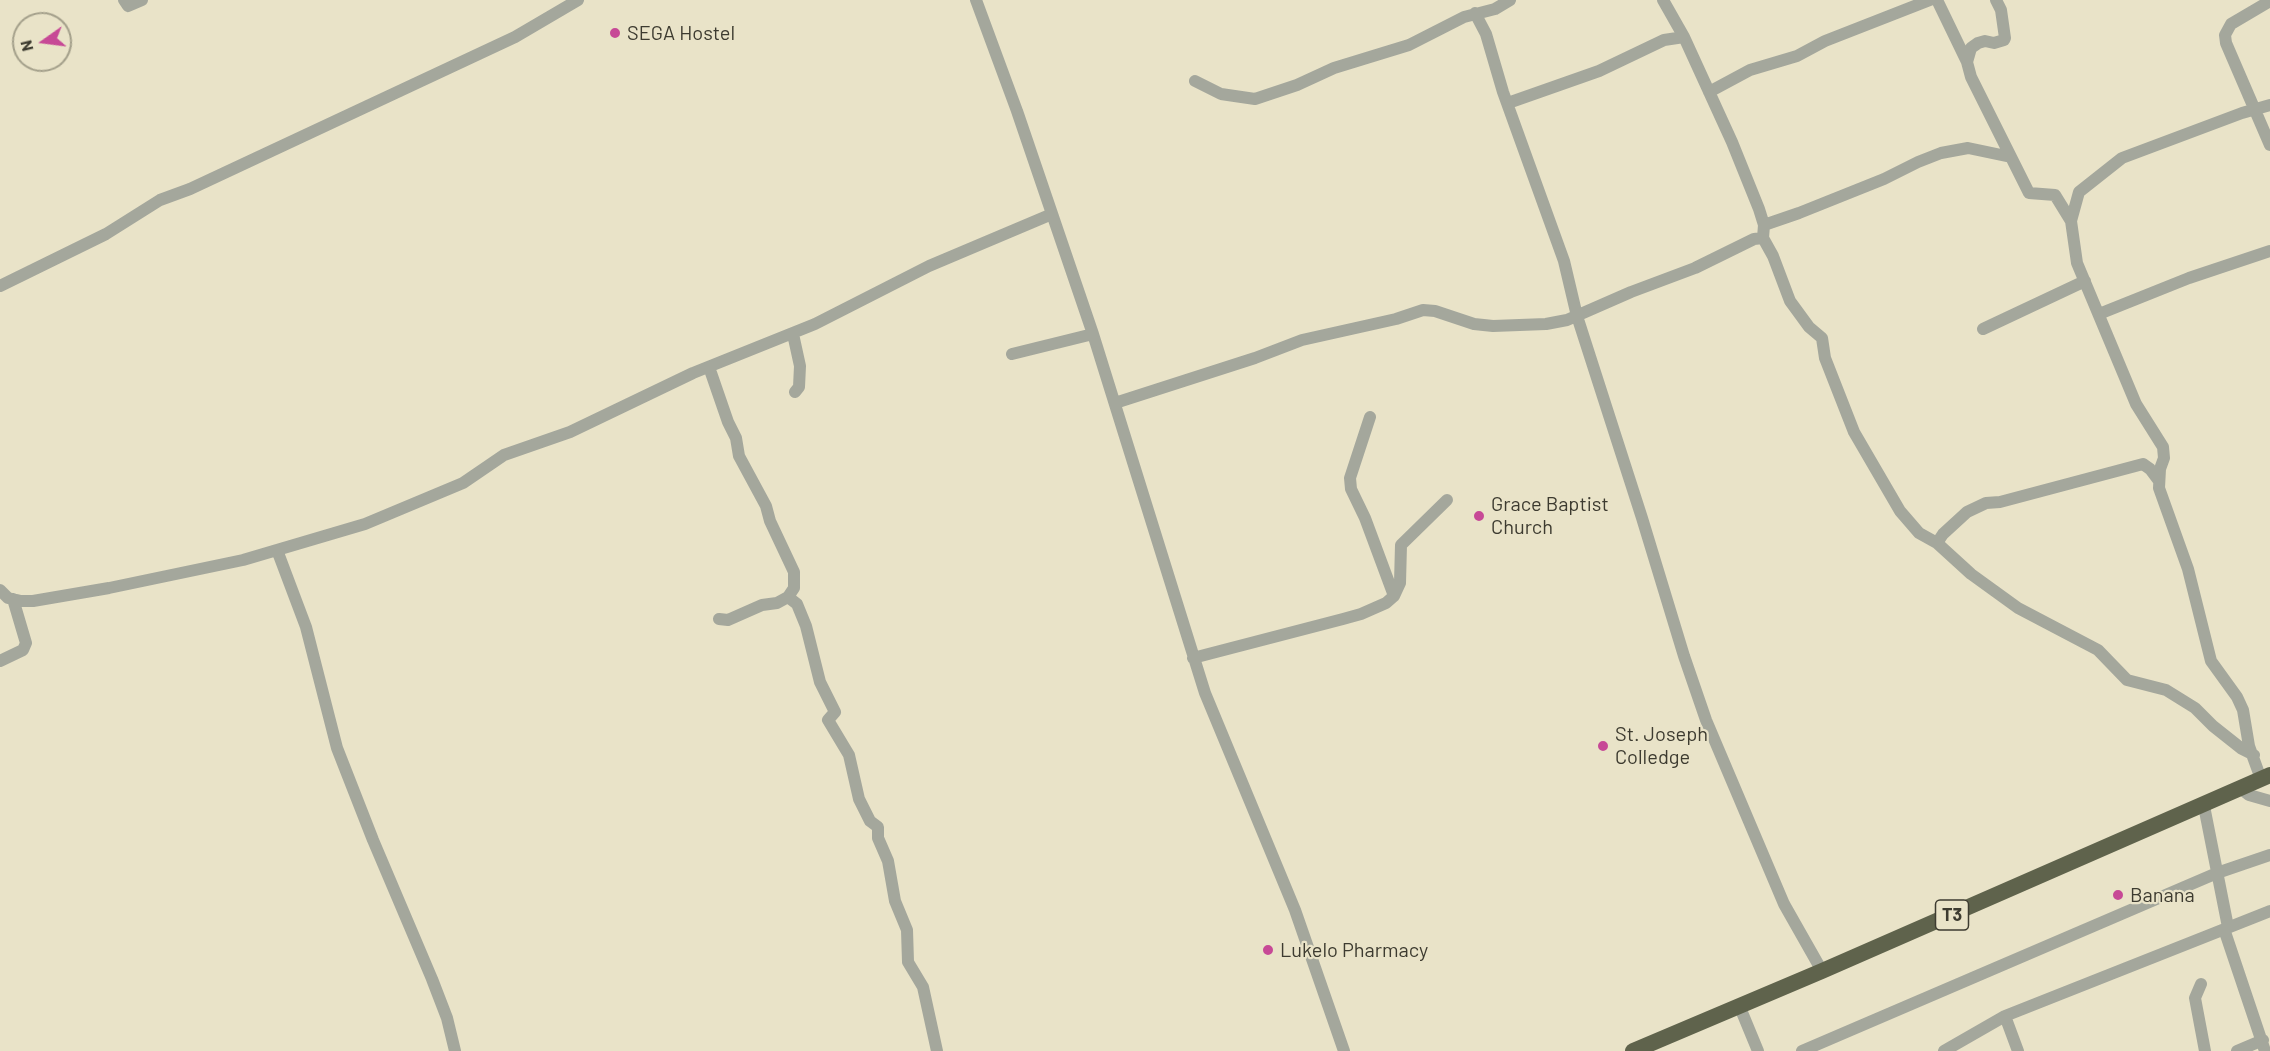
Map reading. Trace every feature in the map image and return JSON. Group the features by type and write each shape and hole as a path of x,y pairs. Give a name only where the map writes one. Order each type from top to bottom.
{"highway":[{"name":"T3","path":"1633,1051 2204,806 2266,777"}],"street":[{"path":"124,0 128,6 142,0"},
{"path":"0,286 106,234 160,200 190,189 514,38 578,0"},
{"path":"976,0 1093,334 1205,693 1295,910 1344,1051"},
{"path":"1195,81 1221,94 1255,99 1297,85 1334,68 1409,45 1451,23 1476,13 1495,9 1510,0"},
{"path":"1663,0 1684,37 1732,142 1763,231 1794,308 1809,327 1822,338 1825,358 1835,389 1864,452 1900,511 1919,533 1937,543 1971,574 2018,608 2092,647 2127,680 2166,690 2196,708 2213,726 2242,749 2254,755"},
{"path":"1708,92 1750,70 1797,56 1825,41 1930,0"},
{"path":"1936,0 1967,62 1985,108 2029,193 2055,195 2072,221"},
{"path":"1967,62 1971,48 1978,43 1985,41 1994,43 2006,38 2001,10 1996,0"},
{"path":"2270,1 2231,24 2224,35 2270,144"},
{"path":"1476,13 1486,34 1503,92 1564,261 1577,316 1706,720 1784,904 1822,971"},
{"path":"1508,103 1599,71 1664,40 1684,37"},
{"path":"2159,481 2164,458 2163,447 2136,404 2075,255 2072,221 2079,192 2122,158 2270,105"},
{"path":"1115,403 1255,358 1302,339 1396,319 1423,310 1435,311 1474,324 1493,326 1546,324 1577,316 1631,292 1695,268 1754,239 1763,231 1941,153 1968,148 2011,157"},
{"path":"0,590 3,595 21,602 33,602 243,560 365,524 463,483 504,455 570,432 710,367 793,334 929,266 1052,214"},
{"path":"2099,314 2189,278 2270,251"},
{"path":"1983,329 2085,281"},
{"path":"793,334 800,366 799,387 795,392"},
{"path":"1012,354 1093,334"},
{"path":"710,367 728,422 736,438 739,456 766,506 770,521 794,572 794,588 788,597 777,603 762,605 728,620 719,619"},
{"path":"1370,417 1350,478 1351,489 1365,518 1394,596"},
{"path":"1937,543 1943,534 1967,512 1986,503 2000,502 2143,464 2159,481 2166,510 2188,569 2211,661 2237,697 2243,710 2249,746 2266,777"},
{"path":"1193,658 1361,614 1378,607 1394,596 1400,583 1401,545 1447,500"},
{"path":"277,550 303,616 337,748 372,840 440,999 455,1051"},
{"path":"788,597 797,604 806,626 820,682 835,712 828,720 849,755 859,799 870,821 878,827 878,838 888,861 895,901 907,930 908,962 923,987 937,1051"},
{"path":"0,661 23,650 27,643 14,599"},
{"path":"2240,788 2249,795 2270,801"},
{"path":"2204,806 2226,928 2264,1046 2237,1051"},
{"path":"1802,1051 2217,873 2270,855"},
{"path":"1944,1051 2006,1016 2270,911"},
{"path":"2201,984 2195,998 2205,1051"},
{"path":"1739,1005 1758,1051"},
{"path":"2006,1016 2018,1051"}],"place":[{"name":"SEGA Hostel","path":"615,33"},
{"name":"Grace Baptist Church","path":"1479,516"},
{"name":"St. Joseph Colledge","path":"1603,746"},
{"name":"Banana","path":"2118,895"},
{"name":"Lukelo Pharmacy","path":"1268,950"}]}
